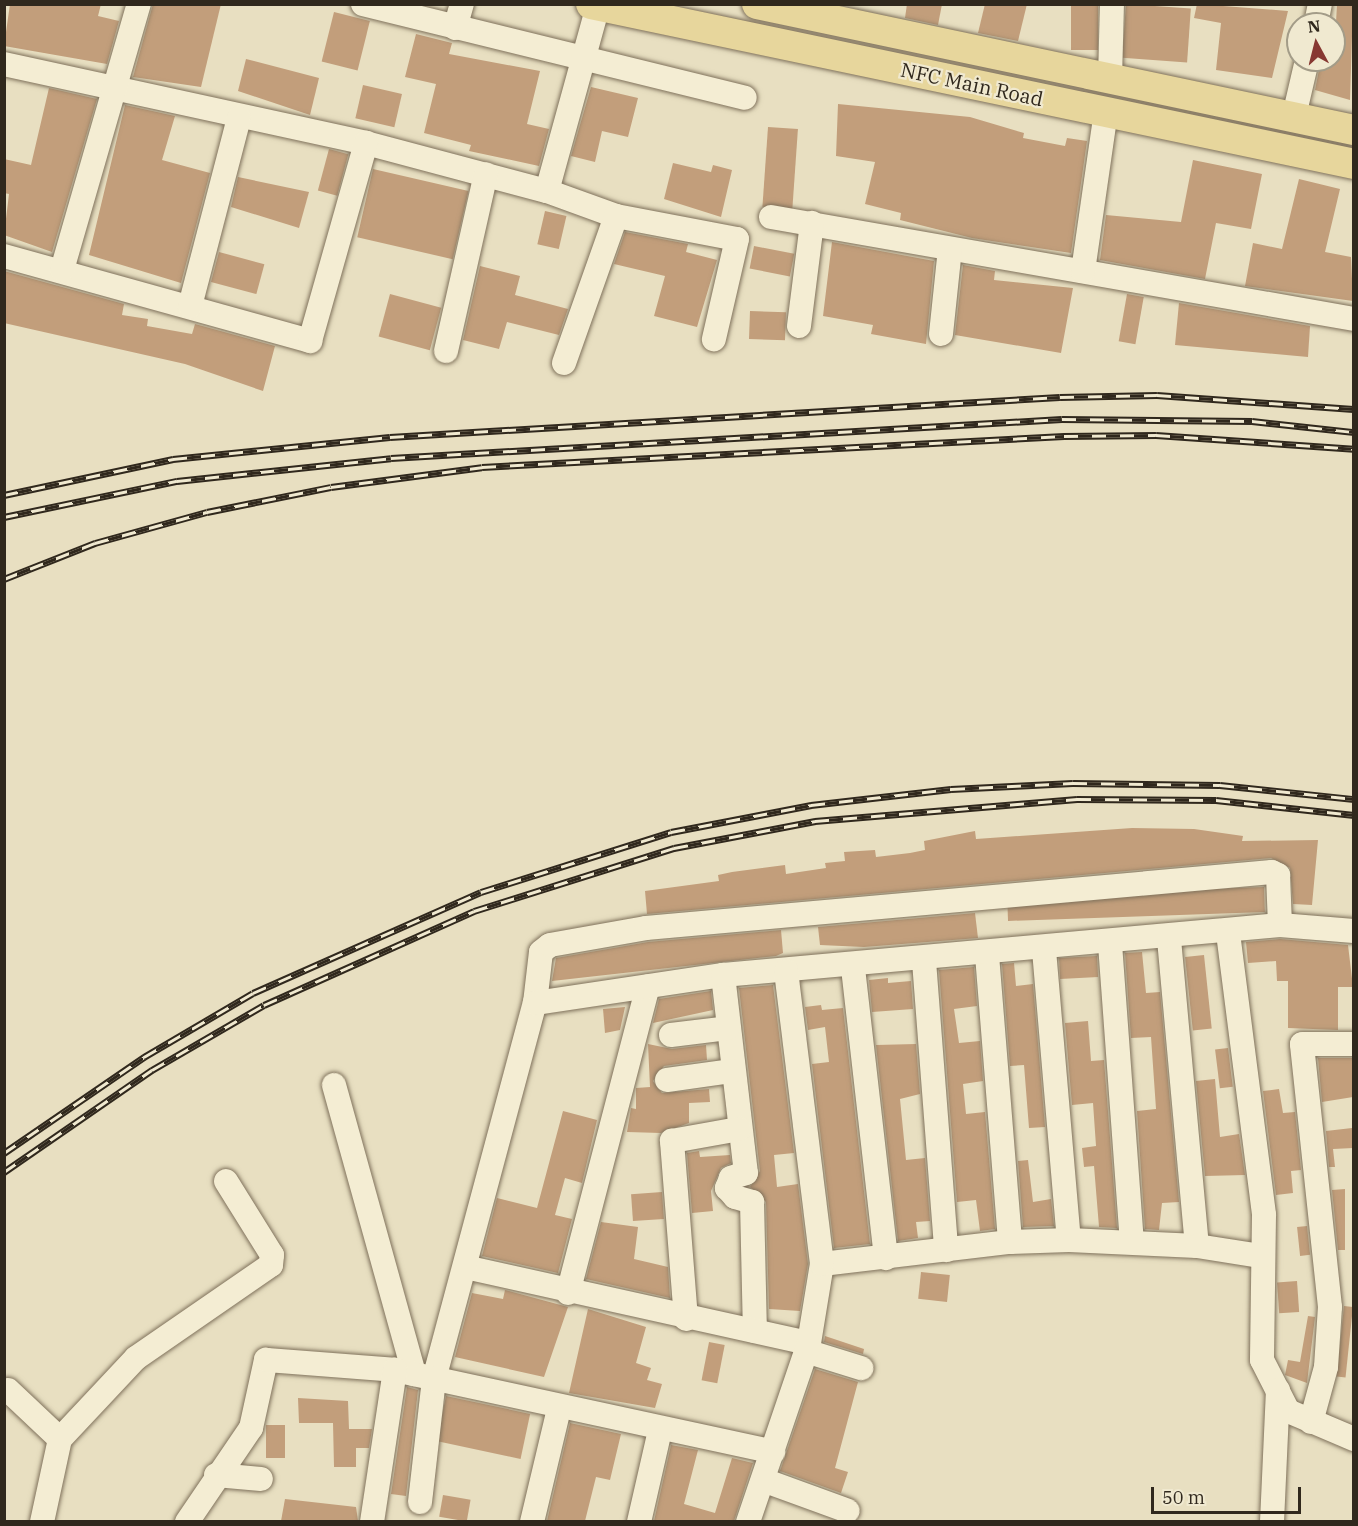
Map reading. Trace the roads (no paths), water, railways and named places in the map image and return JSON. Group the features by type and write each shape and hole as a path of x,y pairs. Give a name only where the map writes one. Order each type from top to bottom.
{"main road":[{"name":"NFC Main Road","path":"757,4 816,10 1110,79 1353,130"},
{"name":"NFC Main Road","path":"594,5 1353,164"}],"street":[{"path":"62,270 112,86 139,4"},
{"path":"363,4 580,60 745,98"},
{"path":"455,28 462,4"},
{"path":"1110,79 1112,4"},
{"path":"547,191 594,5"},
{"path":"4,64 112,86 239,118 366,143 547,191 616,216 737,239 714,339"},
{"path":"1294,116 1304,72"},
{"path":"1083,271 1106,112"},
{"path":"190,306 239,118"},
{"path":"4,256 62,270 310,341 366,143"},
{"path":"446,351 486,174"},
{"path":"564,363 616,216"},
{"path":"771,217 1353,319"},
{"path":"799,326 812,223"},
{"path":"941,334 950,249"},
{"path":"372,1521 414,1374 465,1267 535,1003 542,952 550,945 646,928 1272,872 1278,875 1280,926"},
{"path":"535,1003 723,975 853,968 1169,939 1280,926 1353,931"},
{"path":"1228,933 1264,1215 1261,1256 1262,1360 1288,1411 1353,1439"},
{"path":"1169,939 1197,1246"},
{"path":"1110,944 1132,1241"},
{"path":"1044,951 1069,1240"},
{"path":"987,956 1010,1242"},
{"path":"924,961 946,1250"},
{"path":"853,968 886,1258"},
{"path":"748,1521 807,1347 822,1264 786,971"},
{"path":"723,975 732,1071 746,1173 732,1178 727,1188 735,1197 752,1203 754,1331"},
{"path":"568,1293 648,986"},
{"path":"671,1035 728,1028"},
{"path":"1311,1422 1326,1367 1330,1307 1302,1044 1353,1044"},
{"path":"667,1080 732,1071"},
{"path":"334,1085 414,1374 420,1502"},
{"path":"686,1319 672,1141 739,1129"},
{"path":"42,1521 60,1439 136,1358 272,1265 272,1256 226,1181"},
{"path":"822,1264 1010,1242 1069,1240 1132,1241 1197,1246 1261,1256"},
{"path":"465,1267 568,1293 686,1319 754,1331 807,1347 861,1368"},
{"path":"187,1521 216,1475 251,1428 266,1360 414,1374 559,1409 773,1452"},
{"path":"8,1390 60,1439"},
{"path":"1272,1521 1278,1390"},
{"path":"532,1521 559,1409"},
{"path":"639,1521 660,1430"},
{"path":"216,1475 261,1479"},
{"path":"763,1480 848,1511"}],"railway":[{"path":"4,495 173,459 390,437 1060,397 1157,395 1354,409"},
{"path":"4,517 177,481 391,458 1062,419 1252,421 1354,432"},
{"path":"4,579 95,543 207,512 331,487 482,467 1064,436 1156,435 1354,449"},
{"path":"4,1153 144,1057 253,993 481,892 671,832 811,805 951,789 1073,783 1220,785 1354,799"},
{"path":"4,1172 152,1070 264,1005 474,911 674,848 815,821 1077,799 1216,800 1354,815"}]}
